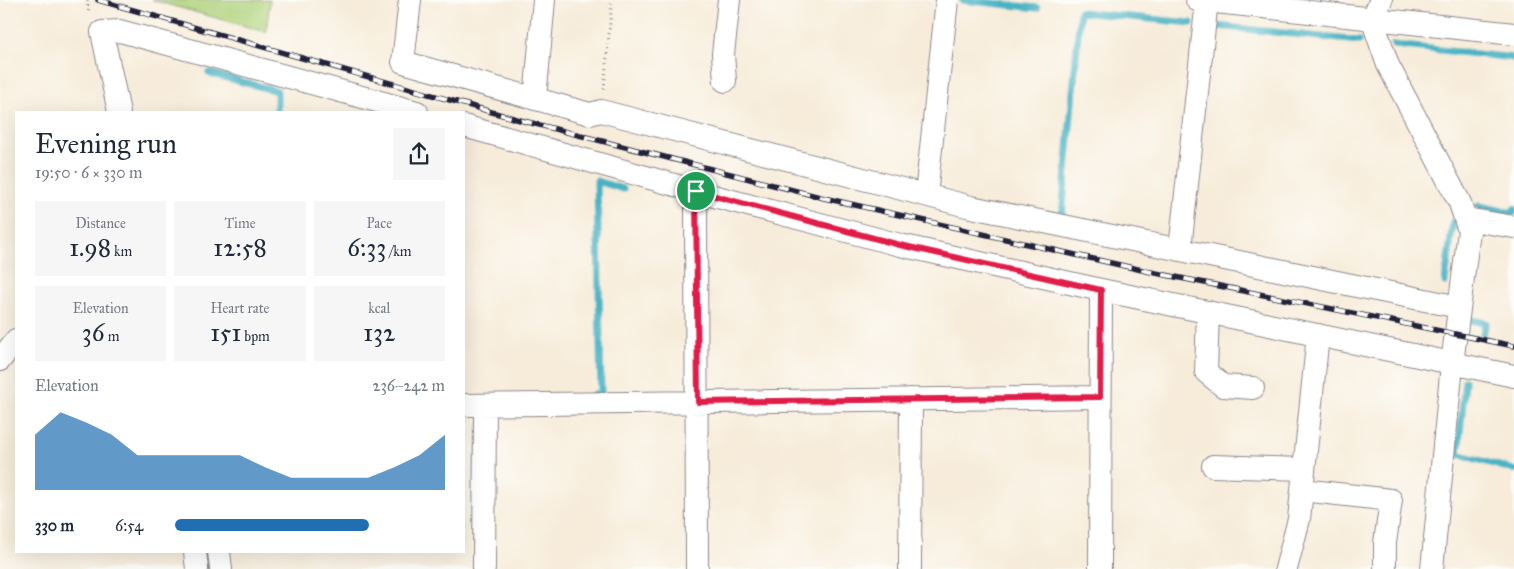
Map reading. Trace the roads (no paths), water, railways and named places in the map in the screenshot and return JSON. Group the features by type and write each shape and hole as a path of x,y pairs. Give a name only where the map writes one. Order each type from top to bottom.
{"street":[{"path":"410,0 403,62 590,114 602,112 971,206 1459,307"},
{"path":"535,99 544,0"},
{"path":"725,81 723,54 729,0"},
{"path":"926,194 947,0"},
{"path":"1180,250 1204,0 1376,9 1514,34"},
{"path":"1376,9 1388,65 1460,203 1469,231 1452,364 1432,569"},
{"path":"119,111 102,32 120,31 406,111"},
{"path":"465,126 696,191 900,245 1101,290 1514,376"},
{"path":"696,191 697,569"},
{"path":"1466,219 1514,226"},
{"path":"1100,569 1101,290"},
{"path":"1208,312 1206,372 1223,386 1253,388"},
{"path":"1286,569 1299,519 1318,336"},
{"path":"0,360 15,341"},
{"path":"484,569 474,405 1100,397"},
{"path":"910,569 911,400"},
{"path":"1213,466 1303,480 1391,500 1385,542 1385,569"},
{"path":"194,553 197,569"},
{"path":"219,553 221,569"}],"waterway":[{"path":"962,0 1037,8"},
{"path":"1062,217 1080,12 1191,23"},
{"path":"1217,26 1359,41"},
{"path":"1394,45 1514,58"},
{"path":"209,73 277,91 277,111"},
{"path":"594,394 601,394 597,181 623,189"},
{"path":"1479,206 1513,213 1514,209"},
{"path":"1445,282 1453,222"},
{"path":"1470,320 1486,323 1483,333"},
{"path":"1465,381 1458,454 1514,470"}],"railway":[{"path":"98,0 520,120 824,198 1151,272 1514,346"}]}
